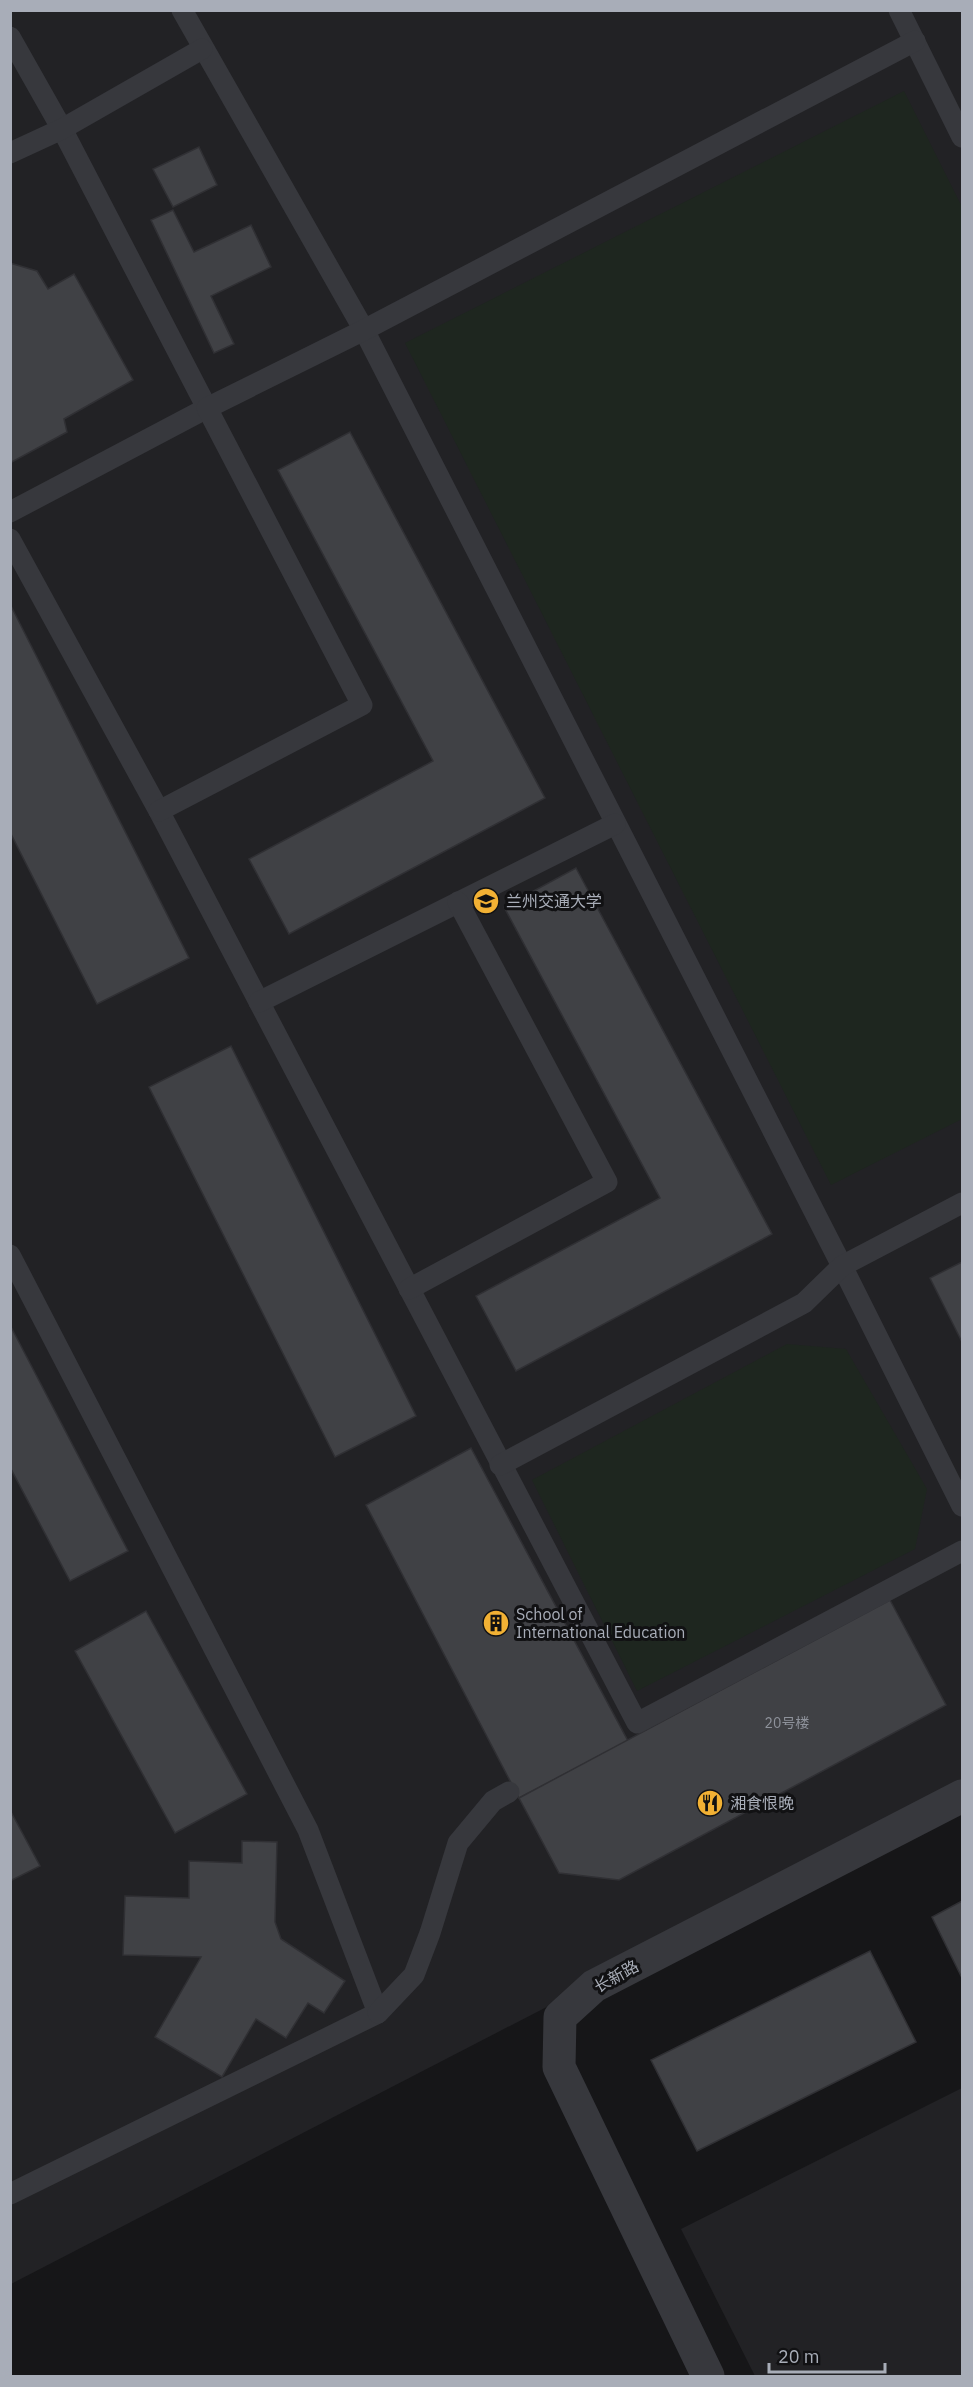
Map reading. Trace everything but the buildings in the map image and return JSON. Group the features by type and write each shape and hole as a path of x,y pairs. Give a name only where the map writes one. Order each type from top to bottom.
{"street":[{"name":"长新路","path":"708,2376 559,2067 560,2017 594,1986 963,1796"}],"lane":[{"path":"182,10 202,49 364,330 963,1506"},
{"path":"899,10 963,137"},
{"path":"10,37 62,129 362,705 159,812"},
{"path":"10,512 207,408 364,330 915,41"},
{"path":"10,153 62,129 202,49"},
{"path":"10,539 159,812 259,1002 500,1465 632,1726 963,1551"},
{"path":"259,1002 615,824"},
{"path":"409,1289 607,1182 458,902"},
{"path":"500,1465 804,1303 842,1266 963,1203"},
{"path":"10,1255 308,1830 378,2013"},
{"path":"10,2194 378,2013 414,1976 458,1843 493,1801 509,1792"}],"shaded area":[{"name":"兰州交通大学","path":"11,11 962,11 962,1792 11,2284"},
{"path":"904,91 962,207 962,1119 831,1185 405,343"},
{"path":"787,1344 846,1349 927,1489 915,1549 637,1691 532,1480"},
{"path":"962,2088 962,2376 755,2376 681,2229"}],"place":[{"name":"兰州交通大学","path":"486,901"},
{"name":"School of International Education","path":"496,1623"},
{"name":"湘食恨晚","path":"710,1803"}]}
